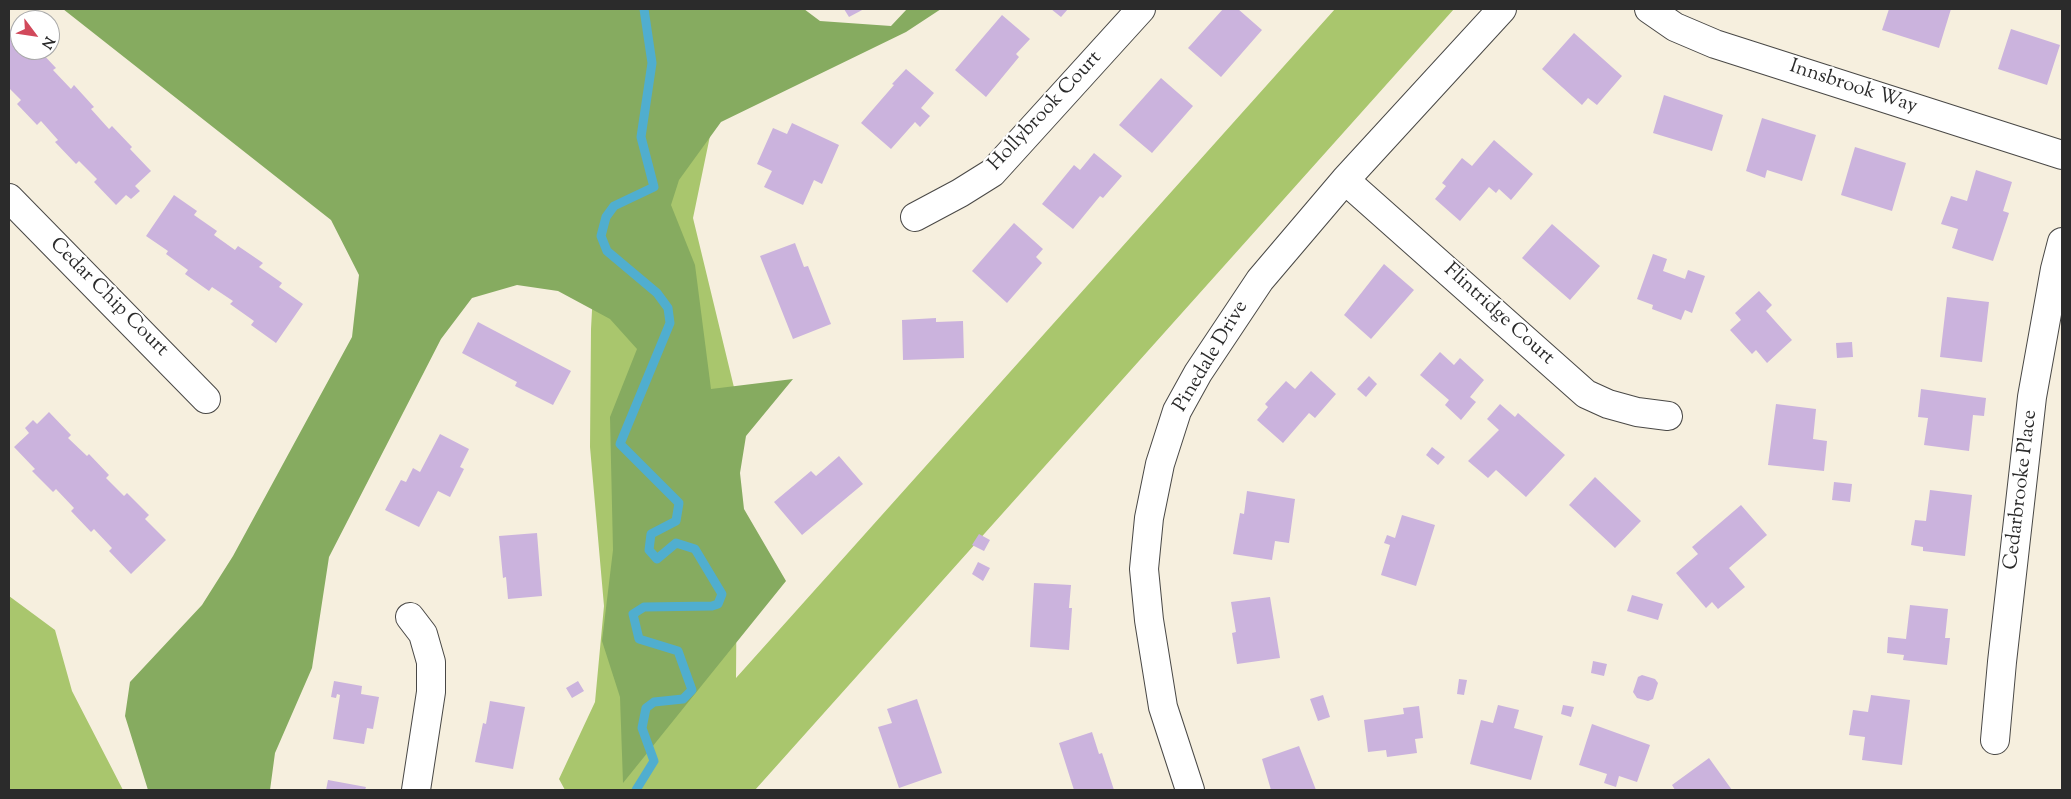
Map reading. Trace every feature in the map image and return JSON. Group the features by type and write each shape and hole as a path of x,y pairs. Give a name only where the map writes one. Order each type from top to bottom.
{"street":[{"name":"Hollybrook Court","path":"915,216 960,193 992,173 1141,9"},
{"name":"Pinedale Drive","path":"1190,790 1163,707 1155,667 1144,568 1149,518 1160,464 1177,410 1198,373 1260,280 1345,180 1502,9"},
{"name":"Innsbrook Way","path":"1649,9 1675,27 1714,44 2062,155"},
{"name":"Flintridge Court","path":"1345,180 1586,394 1608,404 1637,412 1668,416"},
{"name":"Cedar Chip Court","path":"9,198 206,399"},
{"name":"Cedarbrooke Place","path":"1995,740 2032,397 2055,269 2062,242"},
{"path":"410,617 423,634 431,662 431,692 416,790"}],"green space":[{"path":"63,9 804,9 820,21 891,26 907,9 941,9 906,32 721,122 679,180 671,205 695,265 711,389 793,379 746,436 740,473 744,509 786,581 623,783 620,697 602,641 613,550 610,417 637,349 610,319 558,291 517,285 472,298 441,339 329,557 312,668 275,753 270,790 148,790 125,716 130,682 202,605 233,556 352,337 359,275 331,220"},
{"path":"1335,9 1454,9 755,790 565,790 559,779 595,702 604,606 590,447 591,329 597,218 717,102 693,218 738,404 736,678"},
{"path":"9,596 55,630 72,691 123,790 9,790"}],"building":[{"path":"844,9 864,9 849,17"},
{"path":"1051,9 1068,9 1061,17"},
{"path":"1223,9 1238,9 1262,30 1221,77 1188,48"},
{"path":"1889,9 1951,9 1939,48 1882,30"},
{"path":"1002,15 1030,39 1016,54 1019,57 986,97 955,70"},
{"path":"2011,29 2060,45 2047,85 1998,69"},
{"path":"9,31 10,60 48,60 56,68 53,70 71,89 74,85 94,107 91,109 109,129 112,126 151,171 135,186 140,191 131,199 126,195 116,205 94,182 97,179 79,161 76,164 55,142 58,140 41,121 37,125 17,104 21,100 9,88"},
{"path":"1574,33 1622,76 1597,105 1588,98 1582,105 1542,69"},
{"path":"906,69 934,93 921,108 930,116 920,127 915,122 891,149 861,123"},
{"path":"1161,78 1193,106 1152,153 1119,125"},
{"path":"1664,95 1723,115 1712,151 1653,133"},
{"path":"1762,118 1816,135 1802,181 1767,170 1765,178 1746,171"},
{"path":"792,123 839,145 822,184 814,180 803,205 764,187 772,171 757,164 773,128 787,134"},
{"path":"1494,140 1533,174 1511,200 1499,189 1496,193 1489,187 1460,221 1435,199 1446,186 1442,183 1462,158 1472,166"},
{"path":"1855,147 1906,163 1892,211 1841,195"},
{"path":"1094,153 1122,176 1103,198 1100,196 1073,229 1042,204 1074,165 1080,170"},
{"path":"1976,170 2012,182 2003,211 2009,213 1993,261 1952,248 1958,229 1941,224 1951,196 1967,201"},
{"path":"174,195 197,211 194,215 217,231 214,235 235,250 238,246 263,263 259,267 282,283 279,287 303,304 276,343 251,325 254,321 230,304 233,301 212,287 209,291 185,274 188,270 166,254 168,251 146,236"},
{"path":"1014,223 1043,249 1036,257 1042,263 1007,303 972,271"},
{"path":"1552,224 1600,266 1570,300 1522,258"},
{"path":"795,243 804,267 808,266 831,324 793,339 760,256"},
{"path":"1653,254 1667,259 1663,271 1685,279 1688,270 1705,276 1692,313 1685,310 1681,320 1652,309 1653,305 1637,299"},
{"path":"1384,264 1414,290 1371,339 1344,315"},
{"path":"1759,291 1772,305 1766,311 1792,340 1767,363 1756,350 1752,354 1730,330 1741,320 1735,313"},
{"path":"1947,297 1989,302 1982,362 1940,357"},
{"path":"936,318 936,322 963,321 964,358 903,360 902,320"},
{"path":"478,322 571,371 553,405 515,386 517,382 462,353"},
{"path":"1852,342 1853,357 1837,358 1836,343"},
{"path":"1440,352 1454,365 1460,358 1484,380 1470,397 1476,402 1461,420 1445,405 1449,400 1420,375"},
{"path":"1311,371 1336,394 1315,418 1309,413 1283,443 1257,420 1268,407 1265,404 1286,381 1295,389"},
{"path":"1369,376 1377,384 1366,397 1357,389"},
{"path":"1921,389 1986,398 1984,416 1973,415 1969,451 1924,445 1928,418 1918,417"},
{"path":"1500,404 1515,417 1518,413 1565,455 1526,497 1496,470 1488,478 1468,461 1499,430 1487,419"},
{"path":"1776,404 1816,409 1813,439 1827,441 1824,471 1768,465"},
{"path":"49,412 71,435 68,438 87,456 89,454 109,475 106,478 124,496 127,493 149,515 145,519 166,540 131,574 109,551 112,548 94,529 91,532 71,511 74,508 56,489 53,492 32,471 35,469 14,447 29,433 25,428 33,420 37,424"},
{"path":"440,434 469,449 460,467 464,469 450,497 438,491 419,527 385,510 401,480 406,482 413,468 420,472"},
{"path":"1432,447 1445,457 1438,465 1426,455"},
{"path":"839,456 863,484 802,535 774,502 811,471 816,476"},
{"path":"1595,477 1641,521 1615,548 1569,505"},
{"path":"1834,482 1852,484 1850,502 1832,500"},
{"path":"1930,490 1972,495 1965,556 1923,551 1923,547 1911,545 1915,520 1926,521"},
{"path":"1247,491 1295,499 1289,543 1275,541 1272,560 1233,554 1240,513 1244,514"},
{"path":"1741,505 1767,535 1729,568 1745,587 1718,609 1712,602 1706,608 1676,573 1698,554 1692,547"},
{"path":"1402,515 1435,525 1416,586 1381,575 1390,545 1384,543 1387,535 1395,538"},
{"path":"537,533 542,596 508,599 506,577 503,578 499,536"},
{"path":"979,534 990,540 984,551 972,545"},
{"path":"978,562 990,568 983,581 972,574"},
{"path":"1034,583 1071,585 1069,608 1072,608 1069,650 1030,647"},
{"path":"1632,595 1663,604 1658,620 1627,611"},
{"path":"1270,597 1280,658 1237,664 1232,633 1236,632 1231,602"},
{"path":"1910,605 1948,609 1945,638 1950,638 1947,665 1903,660 1904,655 1887,653 1888,637 1906,639"},
{"path":"1593,661 1607,664 1604,676 1591,673"},
{"path":"1642,675 1655,679 1658,683 1653,699 1648,701 1637,698 1633,692 1638,677"},
{"path":"1459,679 1467,680 1464,695 1457,694"},
{"path":"334,681 362,686 361,694 379,697 373,729 367,728 364,744 333,739 340,695 337,694 336,698 331,697"},
{"path":"578,681 584,691 572,698 566,688"},
{"path":"1323,695 1330,717 1318,721 1310,699"},
{"path":"1871,695 1910,700 1902,765 1862,760 1865,737 1849,735 1853,710 1868,712"},
{"path":"917,699 942,773 899,788 878,727 892,723 887,709"},
{"path":"490,701 525,707 513,769 475,762 483,723 486,724"},
{"path":"1498,705 1519,710 1514,728 1543,736 1531,780 1470,764 1481,720 1493,723"},
{"path":"1563,705 1574,707 1571,717 1561,714"},
{"path":"1419,706 1423,738 1415,739 1417,753 1387,757 1386,750 1368,752 1364,720 1404,714 1403,708"},
{"path":"1592,724 1650,745 1637,782 1619,776 1616,787 1604,783 1607,774 1579,765"},
{"path":"1092,732 1099,754 1102,753 1114,790 1074,790 1059,743"},
{"path":"1299,746 1316,790 1271,790 1262,759"},
{"path":"1709,758 1732,790 1675,790 1672,785"},
{"path":"328,780 366,787 365,790 326,790"}],"waterway":[{"path":"636,790 654,761 642,728 646,708 654,702 683,699 692,690 678,651 639,639 633,614 644,607 712,606 718,604 722,594 695,549 676,543 657,559 649,550 651,534 676,521 679,503 620,444 670,323 668,308 657,293 607,251 601,236 606,217 614,206 654,187 641,137 652,63 644,9"}]}
